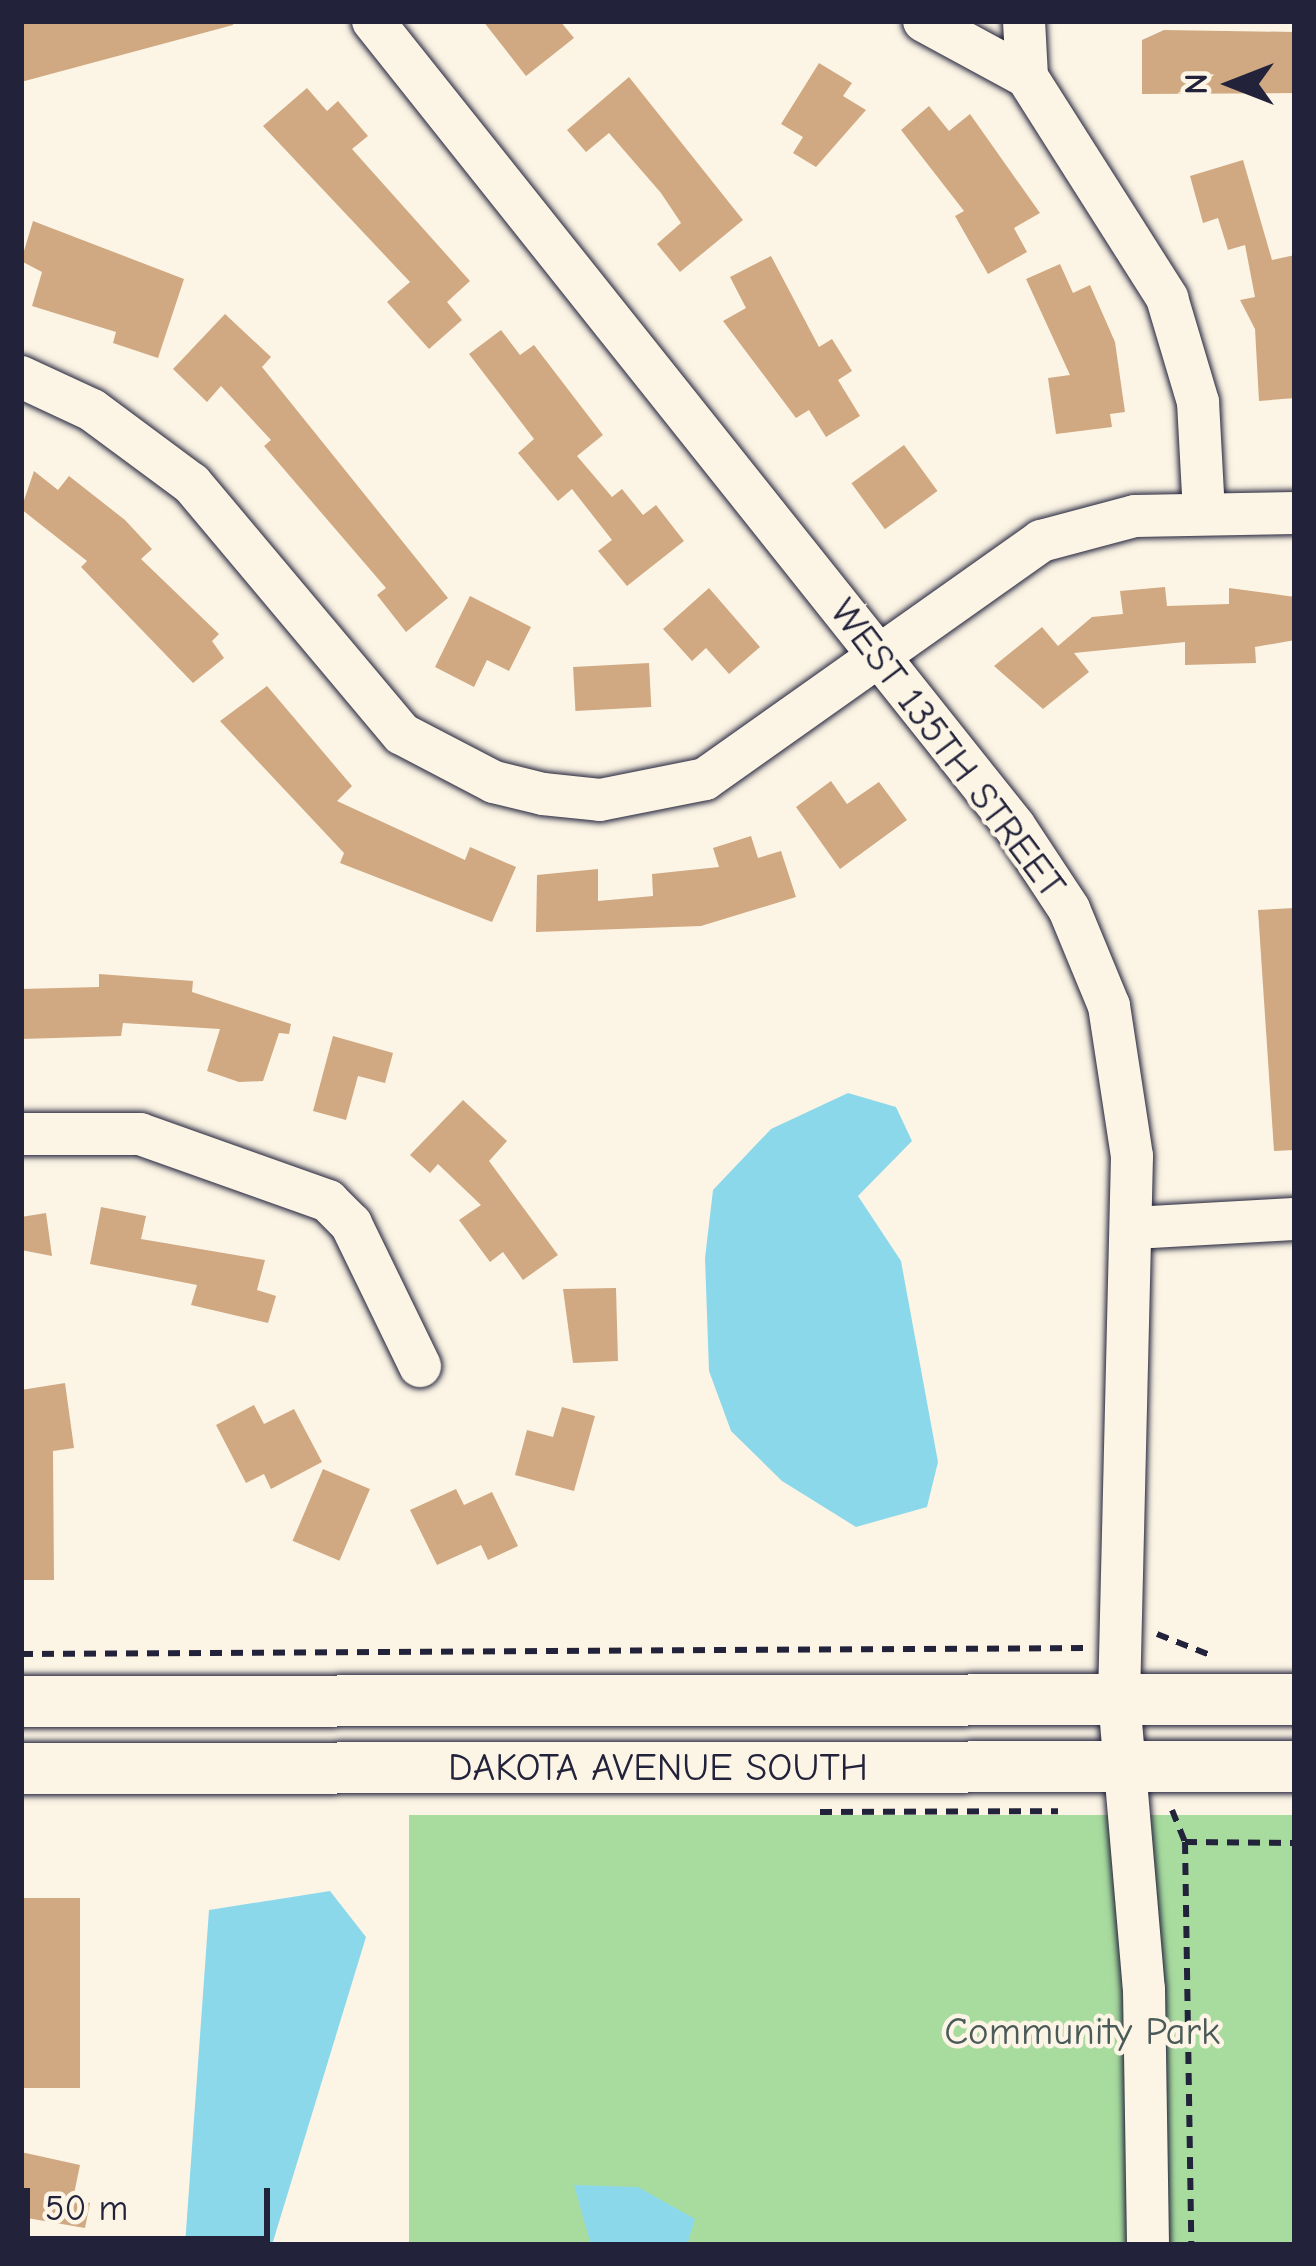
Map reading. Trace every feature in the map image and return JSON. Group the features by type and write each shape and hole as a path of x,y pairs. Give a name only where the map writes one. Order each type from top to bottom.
{"main road":[{"name":"DAKOTA AVENUE SOUTH","path":"21,1701 1295,1699"},
{"name":"DAKOTA AVENUE SOUTH","path":"21,1768 1295,1766"}],"street":[{"name":"WEST 135TH STREET","path":"374,21 1047,871 1093,958 1129,1103 1132,1228 1119,1699 1144,1989 1148,2245"},
{"path":"924,21 1027,77 1167,298 1198,402 1204,512"},
{"path":"1024,21 1027,77"},
{"path":"21,377 92,410 192,484 402,734 494,782 600,800 706,778 1041,541 1204,512 1295,513"},
{"path":"21,1134 87,1126 140,1134 328,1201 351,1224 420,1366"},
{"path":"1132,1228 1295,1220"}],"path":[{"path":"21,1654 1121,1642 1164,1633 1231,1655"},
{"path":"1191,2245 1185,1842 1295,1843"}],"green space":[{"name":"Community Park","path":"409,1815 1295,1815 1295,2245 409,2245"}],"water":[{"path":"848,1093 896,1107 912,1141 858,1196 901,1261 938,1462 927,1507 856,1527 782,1481 731,1431 709,1371 705,1258 713,1190 771,1129"},
{"path":"330,1891 366,1937 272,2245 185,2245 209,1910"},
{"path":"574,2185 638,2187 695,2219 687,2245 591,2245"}],"building":[{"path":"21,21 233,21 233,25 21,82"},
{"path":"483,21 560,21 574,38 526,76"},
{"path":"1164,30 1295,32 1295,93 1142,94 1142,40"},
{"path":"819,63 852,83 843,96 866,110 816,167 793,153 803,137 781,124"},
{"path":"629,77 743,220 680,272 657,244 681,223 661,193 609,133 586,152 567,130"},
{"path":"307,88 327,111 338,101 368,136 352,149 470,281 447,302 462,320 429,349 387,302 410,282 263,126"},
{"path":"929,106 949,131 970,114 1040,213 1014,228 1027,252 988,274 955,216 964,211 901,130"},
{"path":"1243,160 1272,260 1295,255 1295,398 1259,401 1255,329 1240,300 1255,297 1245,245 1228,250 1218,218 1203,223 1190,176"},
{"path":"33,221 184,279 158,358 113,343 116,332 32,306 42,272 21,261"},
{"path":"771,256 819,347 832,339 852,371 838,380 860,416 826,437 809,410 796,418 723,321 746,308 730,277"},
{"path":"1060,264 1073,293 1090,285 1115,342 1125,412 1110,414 1112,427 1056,434 1048,378 1070,375 1026,279"},
{"path":"225,314 271,357 262,367 448,598 406,632 377,595 386,588 264,446 271,440 221,386 207,402 173,369"},
{"path":"501,330 520,355 534,345 603,435 577,456 612,497 622,489 643,515 656,505 684,541 627,586 598,551 612,540 572,489 558,501 518,453 534,439 469,354"},
{"path":"904,445 938,491 885,529 851,483"},
{"path":"34,471 58,490 69,476 125,520 152,549 141,559 219,634 212,641 224,658 193,683 81,567 87,561 21,509"},
{"path":"1165,587 1167,606 1229,604 1229,588 1295,597 1295,640 1255,647 1256,663 1185,665 1185,642 1074,653 1089,672 1043,709 994,666 1042,627 1058,646 1092,617 1123,614 1120,591"},
{"path":"709,588 760,647 729,674 706,648 692,661 663,629"},
{"path":"470,596 531,627 509,671 487,660 474,687 435,667"},
{"path":"649,663 651,707 575,711 573,667"},
{"path":"267,686 352,786 337,801 465,860 470,847 516,867 492,922 340,863 344,853 220,721"},
{"path":"831,781 847,804 879,782 907,820 840,869 796,807"},
{"path":"751,836 758,858 781,851 796,897 701,926 536,932 537,875 598,869 598,901 653,896 652,874 719,867 713,848"},
{"path":"1295,908 1295,1150 1274,1151 1258,910"},
{"path":"99,974 193,981 192,992 291,1024 289,1034 279,1033 263,1081 239,1082 207,1071 220,1029 123,1023 121,1036 21,1039 21,989 99,987"},
{"path":"333,1036 393,1053 385,1083 358,1076 346,1120 313,1111"},
{"path":"463,1100 507,1141 489,1161 558,1255 523,1280 503,1252 490,1262 459,1220 481,1205 438,1164 430,1173 410,1155"},
{"path":"101,1207 146,1216 141,1239 265,1260 257,1290 276,1296 268,1323 191,1305 197,1285 90,1264"},
{"path":"46,1213 52,1256 21,1250 21,1217"},
{"path":"616,1288 618,1361 573,1363 563,1289"},
{"path":"65,1383 74,1448 53,1451 54,1580 21,1580 21,1390"},
{"path":"254,1405 264,1424 294,1409 322,1462 271,1489 264,1474 246,1483 216,1425"},
{"path":"562,1407 595,1416 574,1491 515,1475 527,1430 553,1437"},
{"path":"323,1469 370,1489 339,1561 293,1541"},
{"path":"456,1489 464,1505 492,1492 518,1546 488,1560 481,1545 437,1565 410,1510"},
{"path":"21,1898 80,1898 80,2088 21,2088"},
{"path":"21,2152 80,2165 73,2199 90,2203 85,2228 21,2217"}]}
